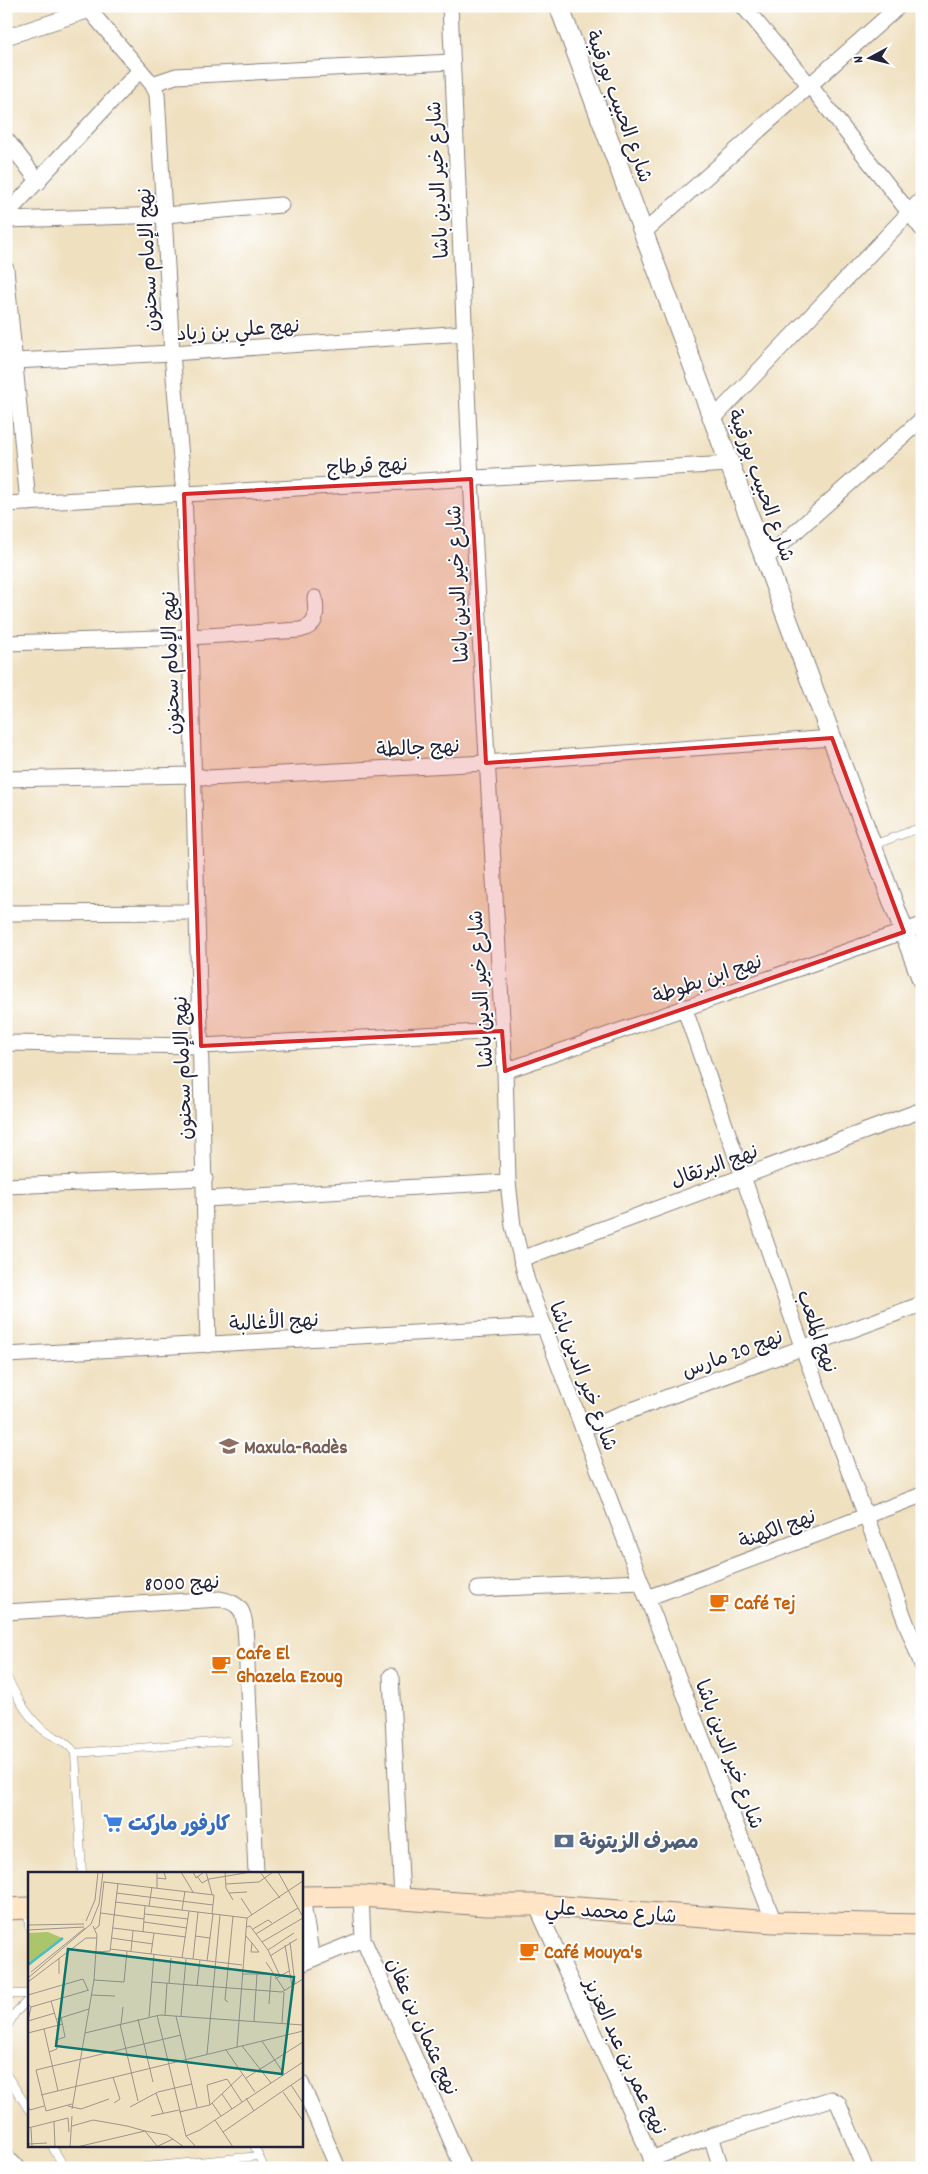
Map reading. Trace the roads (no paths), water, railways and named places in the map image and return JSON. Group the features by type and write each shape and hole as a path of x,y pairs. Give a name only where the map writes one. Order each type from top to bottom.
{"main road":[{"name":"شارع محمد علي","path":"302,1897 361,1896 486,1905 536,1905 774,1922 922,1925"},
{"path":"6,1909 28,1914"}],"street":[{"name":"شارع خير الدين باشا","path":"450,6 471,479 505,1071 508,1182 513,1226 521,1259 582,1428 774,1922"},
{"name":"شارع الحبيب بورقيبة","path":"559,6 922,980"},
{"path":"743,6 811,86 922,229"},
{"path":"643,233 899,6"},
{"path":"6,37 88,8"},
{"name":"نهج الإمام سحنون","path":"88,8 152,84 157,94 172,353 184,494 190,637 192,775 205,1178 208,1345"},
{"path":"152,84 176,76 452,62"},
{"path":"6,215 39,182 140,70"},
{"path":"6,139 39,182"},
{"path":"713,419 908,211 922,199"},
{"path":"6,220 165,215 281,204"},
{"path":"6,269 28,503"},
{"name":"نهج علي بن زياد","path":"15,361 172,353 464,333"},
{"path":"765,559 922,419"},
{"name":"نهج قرطاج","path":"6,504 730,464"},
{"path":"6,643 190,637 306,628 317,618 316,598"},
{"name":"نهج جالطة","path":"6,779 192,775 208,778 486,763 832,738"},
{"path":"6,913 197,912"},
{"name":"نهج ابن بطوطة","path":"505,1071 922,925"},
{"name":"نهج الملعب","path":"684,1007 803,1349 922,1665"},
{"path":"6,1043 201,1046 502,1031"},
{"name":"نهج البرتقال","path":"521,1259 922,1110"},
{"path":"6,1186 205,1178"},
{"path":"205,1199 508,1182"},
{"name":"نهج 20 مارس","path":"582,1428 803,1349 922,1304"},
{"name":"نهج الأغالبة","path":"6,1355 544,1326"},
{"name":"نهج الكهنة","path":"647,1598 922,1495"},
{"path":"478,1590 641,1582"},
{"name":"نهج 8000","path":"6,1612 220,1599 234,1602 240,1606 244,1618 246,1642 256,1872"},
{"path":"391,1676 402,1900"},
{"name":"نهج عثمان بن عفان","path":"361,1896 364,1939 463,2168"},
{"path":"302,1897 306,1962 364,1939"},
{"name":"نهج عمر بن عبد العزيز","path":"536,1905 654,2163"},
{"path":"302,2085 338,2168"},
{"path":"654,2163 710,2136 831,2098 838,2103 864,2168"},
{"path":"710,2136 721,2168"},
{"path":"6,2156 18,2168"}],"lane":[{"path":"871,846 922,827"},
{"path":"6,1676 21,1706 42,1729 68,1743 75,1752 82,1872"},
{"path":"75,1752 227,1741"},
{"path":"6,1994 28,1994"},
{"path":"6,2029 15,2014 28,2000"},
{"path":"6,2074 28,2108"},
{"path":"52,2146 65,2168"},
{"path":"254,2146 264,2168"},
{"path":"136,2168 259,2156"}],"place":[{"name":"Maxula-Radès","path":"229,1446"},
{"name":"Café Tej","path":"719,1602"},
{"name":"Cafe El Ghazela Ezoug","path":"221,1664"},
{"name":"كارفور ماركت","path":"113,1823"},
{"name":"مصرف الزيتونة","path":"564,1841"},
{"name":"Café Mouya's","path":"529,1951"}]}
